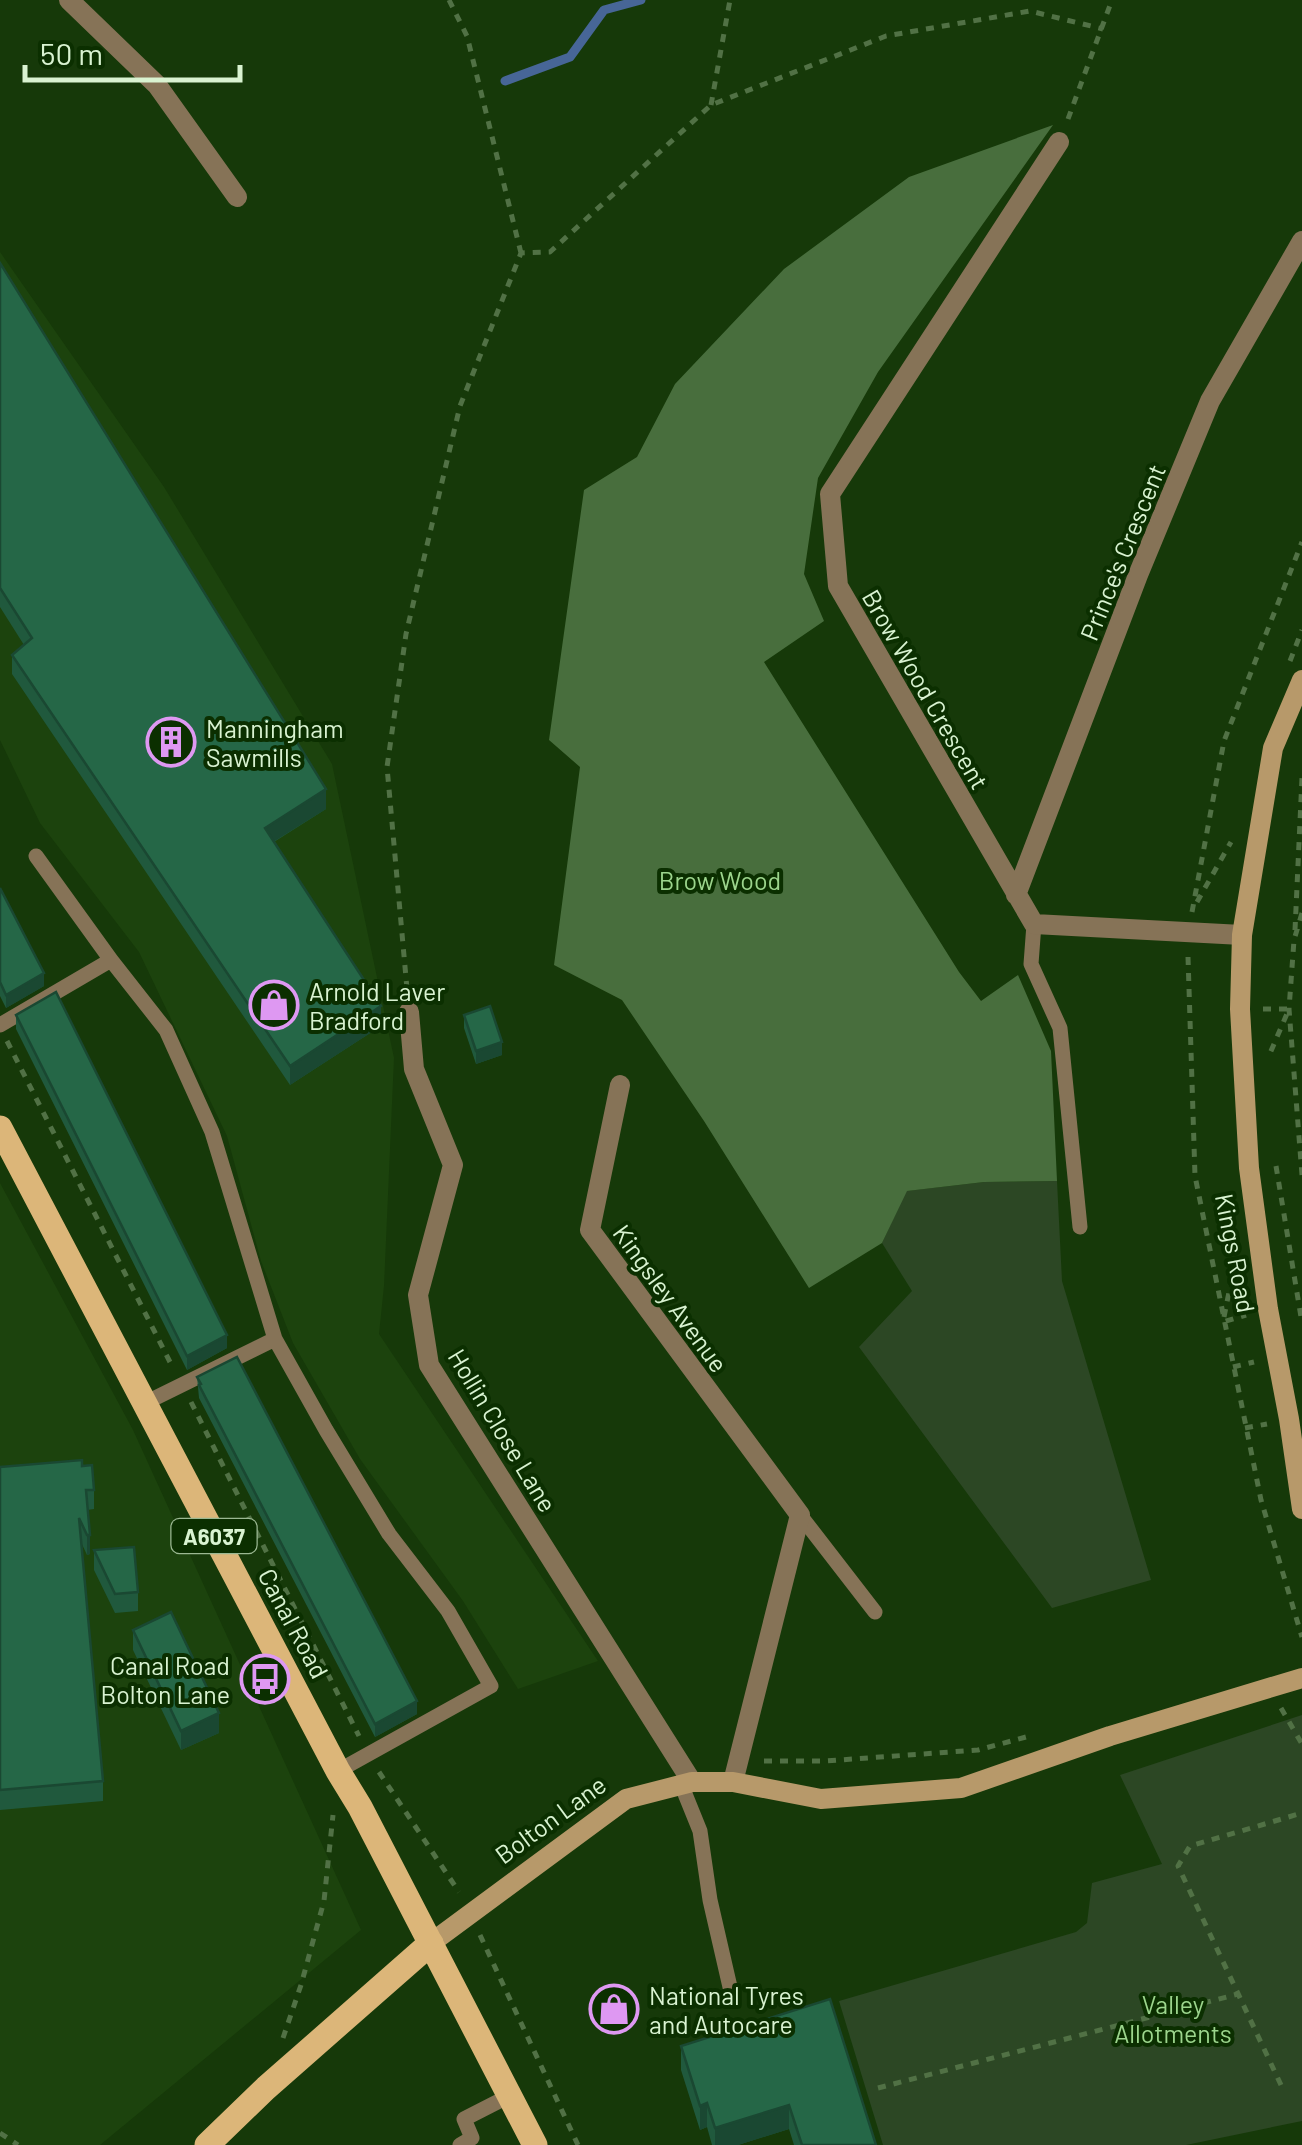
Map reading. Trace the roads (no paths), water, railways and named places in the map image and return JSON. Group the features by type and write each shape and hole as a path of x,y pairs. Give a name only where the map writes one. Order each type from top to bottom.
{"main road":[{"name":"Canal Road","path":"0,1128 535,2145"},
{"name":"Bolton Lane","path":"208,2145 266,2088 431,1943"}],"street":[{"path":"69,0 157,84 238,197"},
{"name":"Brow Wood Crescent","path":"1034,924 838,586 830,494 1058,142"},
{"name":"Prince's Crescent","path":"1016,895 1138,575 1210,401 1302,240"},
{"name":"Kings Road","path":"1302,680 1273,748 1242,936 1240,1009 1249,1168 1302,1510"},
{"path":"1034,924 1242,936"},
{"name":"Hollin Close Lane","path":"409,1012 414,1069 452,1165 418,1294 430,1365 686,1783"},
{"name":"Kingsley Avenue","path":"620,1085 590,1230 800,1515"},
{"name":"Kings Road","path":"1289,1420 1302,1451"},
{"path":"735,1772 800,1515"},
{"name":"Bolton Lane","path":"431,1943 626,1799 735,1772 821,1799 961,1788 1110,1736 1302,1678"}],"lane":[{"path":"36,856 166,1030 212,1132 276,1340 389,1534 448,1611 491,1686 338,1771"},
{"path":"1034,924 1031,964 1060,1028 1080,1227"},
{"path":"0,1026 111,960"},
{"path":"144,1404 276,1340"},
{"name":"Kingsley Avenue","path":"800,1515 876,1612"},
{"path":"686,1783 700,1831 710,1900 730,1987"},
{"path":"460,2145 472,2138 464,2119 509,2096"}],"waterway":[{"path":"505,81 570,57 604,10 641,0"}],"place":[{"name":"Manningham Sawmills","path":"171,742"},
{"name":"Arnold Laver Bradford","path":"274,1005"},
{"name":"Canal Road Bolton Lane","path":"265,1679"},
{"name":"National Tyres and Autocare","path":"614,2009"}],"park label":[{"name":"Brow Wood","path":"720,880"},
{"name":"Valley Allotments","path":"1173,2018"}]}
